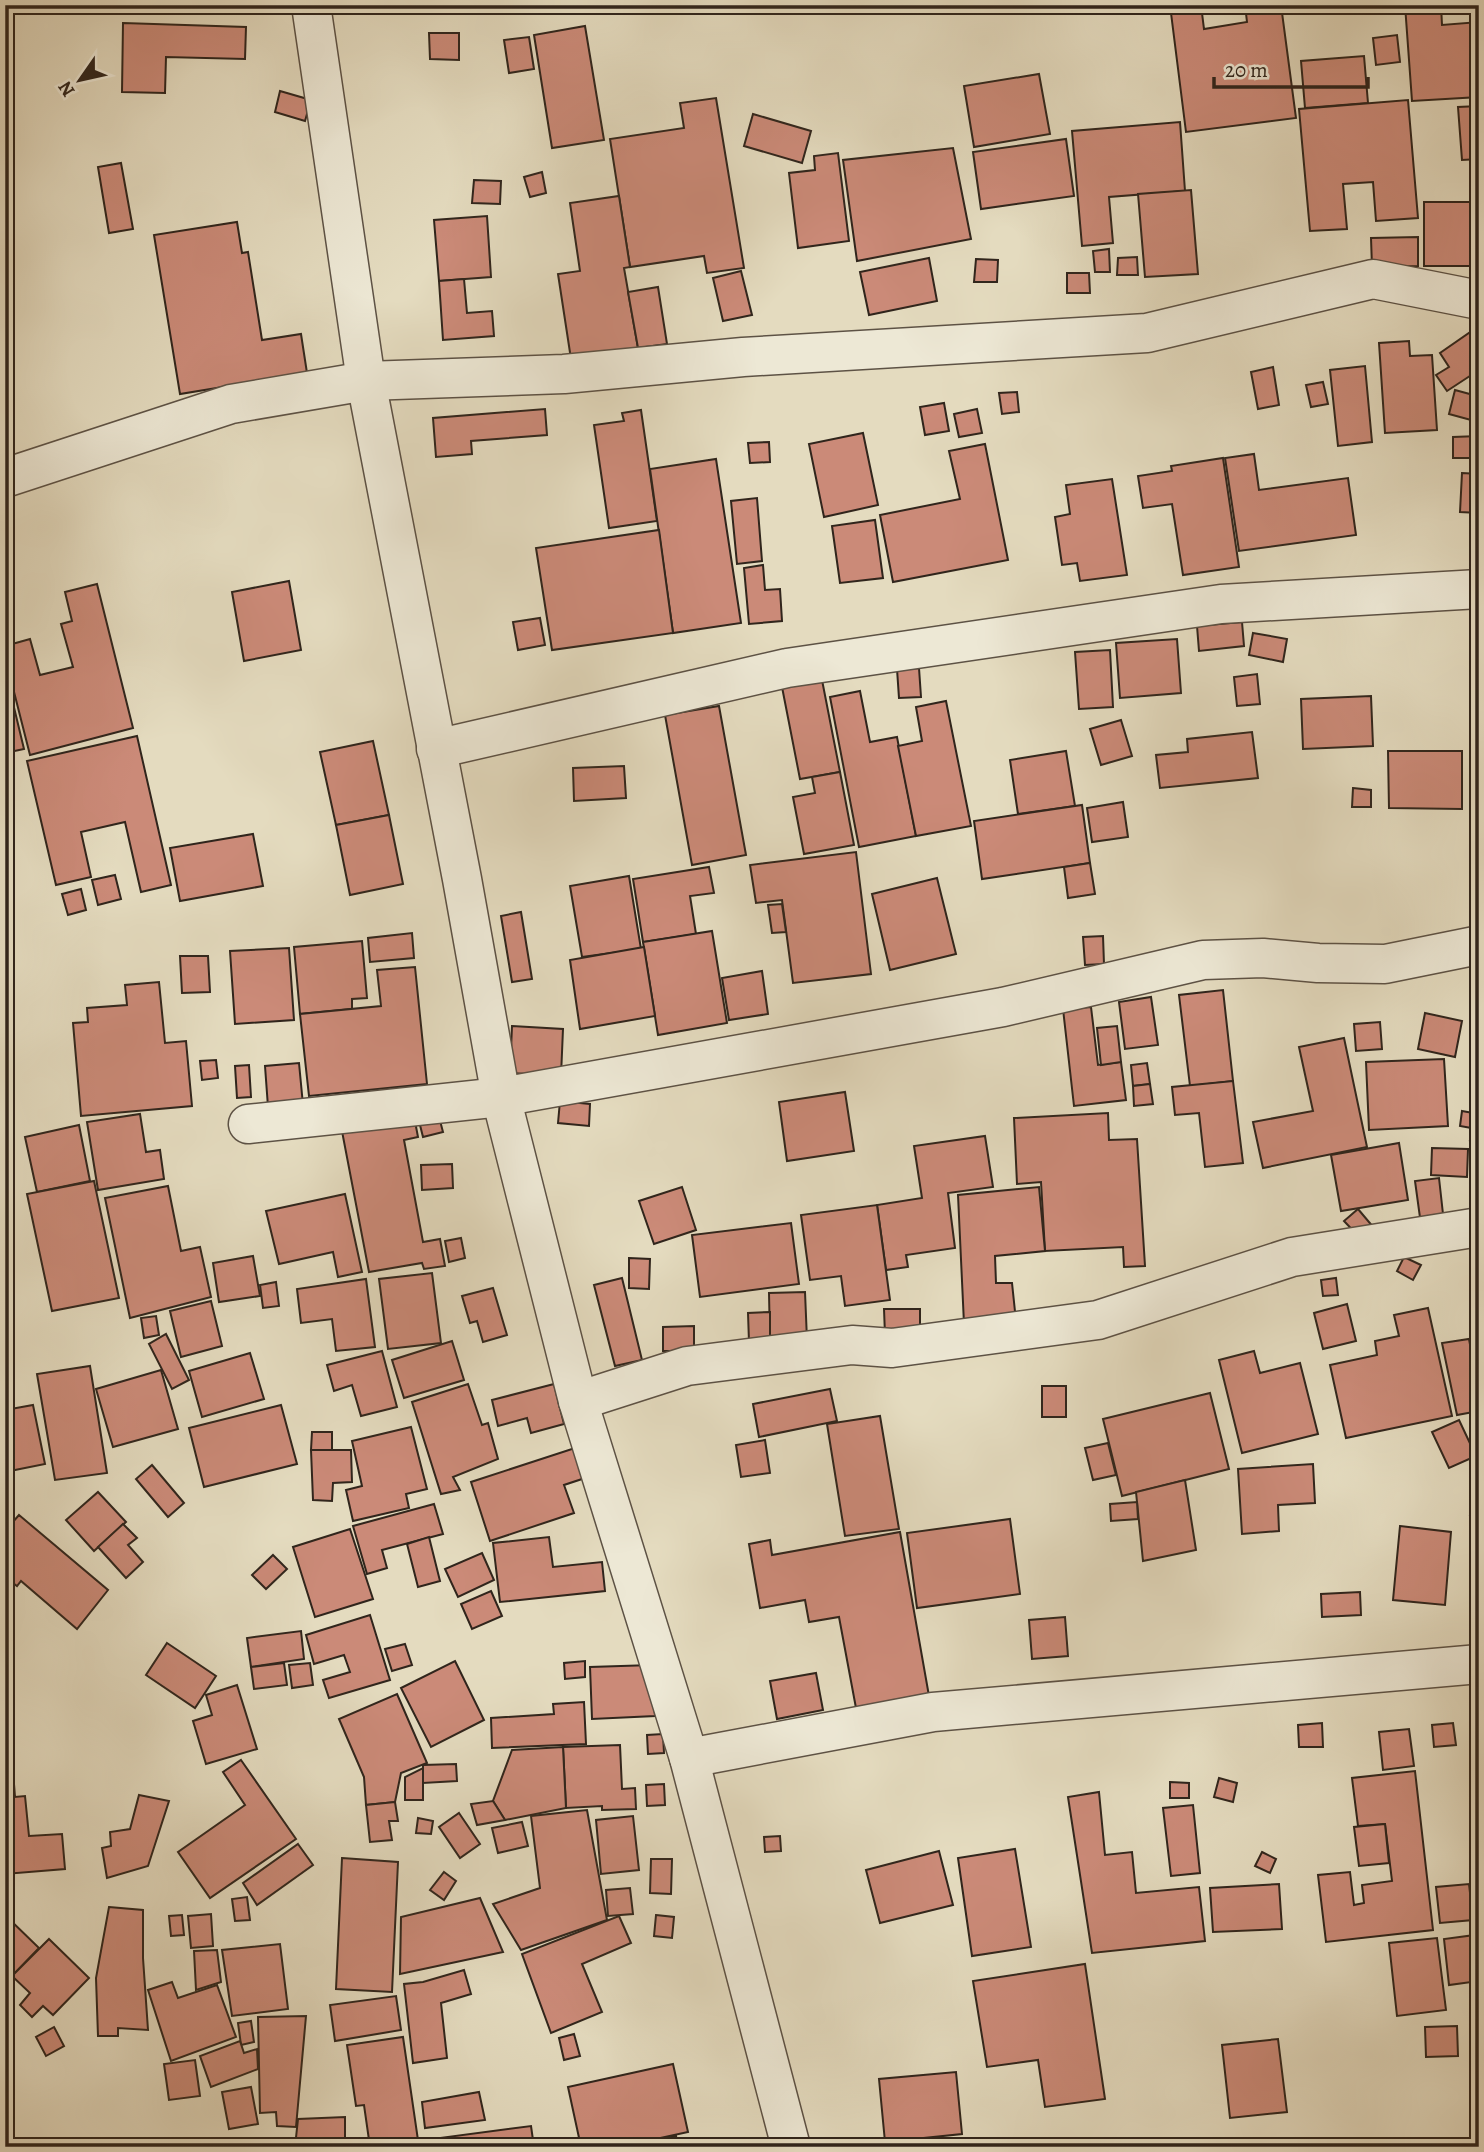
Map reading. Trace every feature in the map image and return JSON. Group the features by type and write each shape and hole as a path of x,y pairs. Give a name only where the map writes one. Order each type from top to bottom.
{"street":[{"path":"311,5 366,381 501,1097 578,1401 689,1758 791,2147"},
{"path":"5,478 231,404 366,381 564,374 743,357 1147,334 1373,279 1479,300"},
{"path":"436,750 787,668 1220,604 1479,589"},
{"path":"248,1124 501,1097 1003,1007 1203,960 1263,958 1318,963 1385,964 1479,945"},
{"path":"578,1401 687,1366 852,1345 892,1348 1098,1320 1292,1257 1479,1227"},
{"path":"689,1758 933,1712 1479,1664"}],"building":[{"path":"1170,5 1201,5 1204,29 1247,22 1245,5 1281,5 1296,118 1186,132"},
{"path":"1405,5 1441,5 1442,25 1479,22 1479,97 1412,101"},
{"path":"123,23 246,27 245,59 166,57 165,93 122,92"},
{"path":"585,26 604,140 552,148 534,35"},
{"path":"429,33 459,33 459,60 430,59"},
{"path":"1397,35 1400,62 1376,65 1373,38"},
{"path":"529,37 534,69 509,73 504,40"},
{"path":"1364,56 1368,103 1305,108 1301,61"},
{"path":"1039,74 1050,134 974,147 964,86"},
{"path":"280,91 311,100 305,121 275,112"},
{"path":"716,98 744,268 707,273 704,256 630,267 610,139 684,128 680,103"},
{"path":"1408,100 1418,218 1376,221 1373,182 1343,184 1347,229 1310,231 1299,109"},
{"path":"1479,106 1479,159 1462,160 1458,107"},
{"path":"753,114 811,131 802,163 744,146"},
{"path":"1180,122 1185,191 1109,197 1113,243 1082,246 1072,131"},
{"path":"1066,139 1074,196 981,209 973,152"},
{"path":"953,148 971,239 857,261 843,160"},
{"path":"838,153 849,241 798,248 789,173 815,170 814,156"},
{"path":"121,163 133,229 109,233 98,167"},
{"path":"542,172 546,193 530,197 524,177"},
{"path":"474,180 501,181 500,204 472,203"},
{"path":"1191,190 1198,274 1145,277 1138,194"},
{"path":"619,196 630,267 624,268 638,348 571,359 558,274 580,271 570,203"},
{"path":"1424,202 1473,202 1473,266 1424,266"},
{"path":"487,216 491,277 439,281 434,220"},
{"path":"237,222 242,253 248,252 262,340 301,334 307,373 180,394 154,235"},
{"path":"1418,237 1418,266 1372,267 1371,238"},
{"path":"1109,249 1110,272 1095,272 1093,251"},
{"path":"1137,257 1138,275 1117,275 1118,258"},
{"path":"929,258 937,301 869,315 860,272"},
{"path":"976,259 998,260 997,282 974,282"},
{"path":"741,271 752,315 723,321 713,278"},
{"path":"1067,273 1089,273 1090,293 1067,293"},
{"path":"464,279 467,313 492,311 494,336 443,340 439,281"},
{"path":"658,287 667,344 638,348 628,292"},
{"path":"1479,326 1479,370 1447,391 1436,375 1449,367 1440,353"},
{"path":"1409,341 1410,356 1432,355 1437,430 1385,433 1379,343"},
{"path":"1365,366 1372,442 1338,446 1330,370"},
{"path":"1273,367 1279,405 1258,409 1251,372"},
{"path":"1323,382 1328,404 1311,407 1306,385"},
{"path":"1455,390 1477,396 1471,420 1449,414"},
{"path":"1017,392 1019,412 1002,414 999,393"},
{"path":"944,403 949,431 925,435 920,407"},
{"path":"545,409 547,435 471,441 472,454 436,457 433,418"},
{"path":"977,409 982,433 959,437 954,414"},
{"path":"641,410 657,521 609,528 594,425 624,421 622,413"},
{"path":"863,433 878,505 824,517 809,444"},
{"path":"1479,436 1479,458 1453,458 1453,437"},
{"path":"769,442 770,462 750,463 748,443"},
{"path":"985,444 1008,560 893,582 880,515 960,499 949,451"},
{"path":"1254,454 1259,490 1348,478 1356,535 1239,551 1225,458"},
{"path":"1223,458 1239,567 1183,575 1172,504 1143,508 1138,476 1172,471 1171,466"},
{"path":"716,459 741,623 673,633 650,469"},
{"path":"1462,473 1479,474 1479,513 1460,512"},
{"path":"1112,479 1127,575 1080,581 1077,563 1062,565 1055,517 1070,514 1066,485"},
{"path":"757,498 762,561 737,564 731,501"},
{"path":"875,520 883,578 840,583 832,526"},
{"path":"659,530 673,633 552,650 536,548"},
{"path":"763,565 765,590 780,589 782,621 749,624 744,568"},
{"path":"289,581 301,650 244,661 232,592"},
{"path":"97,584 133,728 30,755 5,646 30,639 40,675 73,667 61,624 72,621 65,592"},
{"path":"540,618 545,645 518,650 513,622"},
{"path":"1242,622 1244,646 1199,651 1197,626"},
{"path":"1253,633 1287,639 1283,662 1249,655"},
{"path":"1177,639 1181,693 1120,698 1116,643"},
{"path":"1110,650 1113,707 1079,709 1075,652"},
{"path":"919,668 921,697 899,698 897,669"},
{"path":"5,670 24,749 5,753"},
{"path":"1257,674 1260,704 1237,706 1234,677"},
{"path":"822,680 840,772 800,779 782,687"},
{"path":"860,691 870,742 897,737 916,836 859,847 830,697"},
{"path":"1371,696 1373,746 1303,749 1301,699"},
{"path":"946,701 971,826 916,836 898,746 922,741 916,707"},
{"path":"719,706 746,855 692,865 665,715"},
{"path":"1121,720 1132,756 1101,765 1090,729"},
{"path":"1252,732 1258,778 1160,788 1156,755 1188,752 1187,739"},
{"path":"137,736 171,885 141,892 125,822 81,832 91,877 56,885 27,761"},
{"path":"373,741 389,815 336,825 320,752"},
{"path":"1066,751 1075,806 1018,814 1010,760"},
{"path":"1388,751 1462,751 1462,809 1389,808"},
{"path":"624,766 626,798 574,801 573,768"},
{"path":"840,772 854,845 804,854 793,797 815,793 812,777"},
{"path":"1353,788 1371,790 1371,807 1352,807"},
{"path":"1123,802 1128,837 1092,842 1087,808"},
{"path":"1082,805 1090,863 982,879 974,821"},
{"path":"389,815 403,884 350,895 336,825"},
{"path":"253,834 263,886 180,901 170,848"},
{"path":"856,852 871,974 793,983 782,900 756,903 750,865"},
{"path":"1090,863 1095,894 1068,898 1064,867"},
{"path":"709,867 714,893 690,896 696,934 643,942 633,879"},
{"path":"115,875 121,899 98,905 92,880"},
{"path":"629,876 641,949 582,957 570,886"},
{"path":"937,878 956,954 890,970 872,894"},
{"path":"81,889 86,910 68,915 62,894"},
{"path":"782,904 786,932 772,933 768,905"},
{"path":"521,912 532,979 512,982 501,916"},
{"path":"712,931 727,1023 658,1035 643,942"},
{"path":"412,933 414,958 370,962 368,938"},
{"path":"1103,936 1104,964 1085,965 1083,937"},
{"path":"362,941 367,998 352,999 352,1009 300,1014 294,947"},
{"path":"644,947 655,1016 580,1029 570,960"},
{"path":"289,948 294,1020 235,1024 230,951"},
{"path":"180,956 208,956 210,992 182,993"},
{"path":"415,967 427,1084 309,1096 300,1014 381,1006 377,970"},
{"path":"762,971 768,1014 729,1020 722,978"},
{"path":"159,982 165,1043 186,1041 192,1106 81,1116 73,1023 88,1022 87,1008 127,1005 125,985"},
{"path":"1223,990 1233,1081 1190,1086 1179,995"},
{"path":"1151,997 1158,1045 1125,1049 1119,1002"},
{"path":"1091,1007 1098,1065 1121,1062 1126,1100 1074,1106 1063,1009"},
{"path":"1425,1013 1462,1021 1455,1057 1418,1049"},
{"path":"1380,1022 1382,1049 1356,1051 1354,1024"},
{"path":"512,1026 563,1029 561,1076 510,1073"},
{"path":"1117,1026 1121,1062 1101,1065 1097,1028"},
{"path":"1344,1038 1367,1147 1263,1168 1253,1122 1313,1111 1299,1047"},
{"path":"1444,1059 1448,1126 1369,1130 1366,1062"},
{"path":"216,1060 218,1078 202,1080 200,1061"},
{"path":"299,1063 303,1105 268,1107 265,1066"},
{"path":"1147,1063 1150,1084 1133,1086 1131,1065"},
{"path":"249,1065 251,1097 237,1098 235,1066"},
{"path":"1233,1081 1243,1163 1205,1167 1199,1113 1175,1115 1172,1087"},
{"path":"1150,1084 1153,1104 1134,1106 1133,1086"},
{"path":"845,1092 854,1151 787,1161 779,1102"},
{"path":"560,1101 590,1104 589,1126 558,1123"},
{"path":"413,1111 418,1137 404,1140 423,1242 440,1239 445,1266 424,1269 422,1263 369,1272 341,1126"},
{"path":"1462,1111 1479,1114 1477,1129 1460,1126"},
{"path":"438,1113 443,1132 423,1137 418,1117"},
{"path":"1108,1113 1109,1140 1137,1139 1145,1266 1124,1267 1123,1247 1045,1251 1041,1182 1017,1184 1014,1118"},
{"path":"140,1114 146,1152 160,1150 164,1179 98,1190 87,1122"},
{"path":"79,1125 90,1181 37,1192 25,1137"},
{"path":"985,1136 993,1187 948,1193 955,1248 906,1255 908,1267 886,1270 877,1205 922,1198 914,1146"},
{"path":"1479,1136 1479,1156 1470,1141"},
{"path":"1399,1143 1408,1200 1341,1211 1331,1155"},
{"path":"1432,1148 1468,1149 1467,1177 1431,1175"},
{"path":"452,1164 453,1188 422,1190 421,1165"},
{"path":"1439,1178 1444,1223 1421,1225 1415,1181"},
{"path":"94,1181 119,1298 52,1311 27,1194"},
{"path":"168,1186 181,1251 200,1247 211,1297 130,1318 105,1198"},
{"path":"682,1187 696,1230 654,1244 639,1201"},
{"path":"1039,1187 1045,1251 995,1256 996,1283 1012,1283 1016,1321 964,1324 958,1195"},
{"path":"345,1194 362,1272 338,1277 333,1252 279,1264 266,1211"},
{"path":"877,1205 890,1300 845,1306 841,1276 810,1280 801,1215"},
{"path":"1358,1209 1374,1228 1362,1240 1344,1221"},
{"path":"791,1223 799,1284 700,1297 692,1235"},
{"path":"461,1238 465,1258 449,1262 445,1241"},
{"path":"253,1256 260,1296 219,1302 213,1263"},
{"path":"1404,1257 1421,1265 1413,1280 1397,1271"},
{"path":"629,1258 650,1259 649,1289 629,1288"},
{"path":"432,1273 441,1343 388,1349 379,1279"},
{"path":"622,1278 642,1360 615,1366 594,1285"},
{"path":"1336,1278 1338,1295 1323,1296 1321,1280"},
{"path":"366,1279 375,1347 336,1351 332,1319 301,1323 297,1289"},
{"path":"276,1282 279,1306 263,1308 260,1285"},
{"path":"493,1288 507,1335 483,1342 477,1321 470,1323 462,1296"},
{"path":"805,1292 807,1340 770,1341 769,1293"},
{"path":"211,1301 222,1346 181,1357 170,1311"},
{"path":"1347,1304 1356,1341 1323,1349 1314,1313"},
{"path":"1428,1308 1452,1416 1346,1438 1330,1365 1377,1355 1375,1341 1399,1336 1394,1315"},
{"path":"884,1309 920,1309 920,1334 885,1335"},
{"path":"770,1312 770,1341 749,1342 748,1313"},
{"path":"156,1316 159,1335 144,1338 141,1318"},
{"path":"694,1326 694,1351 663,1351 663,1327"},
{"path":"166,1334 189,1380 172,1389 149,1344"},
{"path":"1469,1339 1471,1350 1479,1349 1479,1411 1457,1415 1442,1343"},
{"path":"452,1341 464,1380 404,1398 392,1360"},
{"path":"382,1351 397,1407 361,1416 352,1385 334,1391 327,1365"},
{"path":"1254,1351 1260,1373 1300,1363 1318,1434 1242,1453 1219,1360"},
{"path":"250,1353 264,1399 202,1417 189,1371"},
{"path":"90,1366 107,1473 55,1480 37,1374"},
{"path":"161,1370 178,1429 113,1447 96,1389"},
{"path":"468,1384 482,1425 488,1423 498,1459 453,1477 460,1490 441,1494 412,1402"},
{"path":"554,1384 564,1424 531,1433 527,1418 498,1426 492,1400"},
{"path":"1042,1386 1066,1386 1066,1417 1042,1417"},
{"path":"830,1389 837,1421 759,1437 753,1404"},
{"path":"1210,1393 1229,1469 1122,1496 1103,1419"},
{"path":"33,1405 45,1464 5,1472 5,1410"},
{"path":"281,1405 297,1464 204,1487 189,1428"},
{"path":"880,1416 899,1529 845,1536 827,1424"},
{"path":"1459,1420 1476,1456 1449,1468 1432,1432"},
{"path":"411,1427 427,1489 406,1494 409,1508 353,1521 346,1490 362,1486 352,1441"},
{"path":"312,1432 332,1432 332,1450 311,1450"},
{"path":"765,1440 770,1473 741,1477 736,1445"},
{"path":"1108,1443 1116,1475 1093,1480 1085,1448"},
{"path":"575,1448 585,1478 564,1485 574,1513 490,1541 471,1482"},
{"path":"311,1450 351,1450 352,1482 333,1483 332,1501 313,1500"},
{"path":"1313,1464 1315,1503 1278,1505 1279,1531 1242,1534 1238,1469"},
{"path":"152,1465 184,1503 168,1517 136,1479"},
{"path":"1185,1480 1196,1550 1143,1561 1136,1492"},
{"path":"98,1492 126,1522 94,1551 66,1520"},
{"path":"1137,1502 1138,1519 1111,1521 1110,1504"},
{"path":"434,1504 443,1534 382,1550 387,1568 367,1574 353,1526"},
{"path":"19,1515 108,1590 77,1629 21,1581 17,1586 5,1577 5,1531"},
{"path":"1479,1515 1479,1560 1477,1560 1470,1516"},
{"path":"1010,1519 1020,1594 917,1608 907,1533"},
{"path":"123,1524 137,1538 128,1545 143,1562 126,1578 98,1547"},
{"path":"1400,1526 1451,1532 1445,1605 1393,1600"},
{"path":"350,1529 373,1599 315,1617 293,1547"},
{"path":"900,1532 929,1696 856,1708 839,1617 809,1622 805,1600 760,1608 749,1544 770,1540 772,1555"},
{"path":"429,1537 440,1581 418,1587 407,1544"},
{"path":"549,1537 553,1567 602,1562 605,1591 500,1602 493,1543"},
{"path":"482,1553 494,1580 458,1597 445,1569"},
{"path":"273,1555 287,1569 266,1589 252,1575"},
{"path":"491,1591 502,1616 472,1629 461,1604"},
{"path":"1360,1592 1361,1615 1322,1617 1321,1594"},
{"path":"370,1615 390,1680 329,1698 323,1680 350,1672 344,1655 314,1664 306,1635"},
{"path":"1065,1617 1068,1656 1032,1659 1029,1620"},
{"path":"301,1631 304,1659 251,1667 247,1638"},
{"path":"167,1643 216,1676 195,1708 146,1675"},
{"path":"405,1644 412,1665 392,1671 385,1649"},
{"path":"455,1661 484,1720 431,1747 401,1688"},
{"path":"585,1661 585,1677 565,1679 564,1663"},
{"path":"284,1663 287,1685 254,1689 251,1667"},
{"path":"310,1663 313,1685 292,1688 289,1665"},
{"path":"652,1665 655,1716 592,1719 590,1667"},
{"path":"816,1673 823,1710 777,1719 770,1681"},
{"path":"237,1685 257,1749 206,1764 193,1721 212,1715 206,1695"},
{"path":"397,1694 427,1763 401,1773 395,1802 366,1805 364,1777 339,1719"},
{"path":"584,1702 586,1744 492,1748 491,1718 554,1714 553,1704"},
{"path":"1322,1723 1323,1747 1299,1747 1298,1725"},
{"path":"1453,1723 1456,1745 1434,1747 1432,1725"},
{"path":"1409,1729 1414,1766 1383,1770 1379,1732"},
{"path":"663,1734 664,1753 648,1754 647,1735"},
{"path":"620,1745 622,1789 635,1788 636,1809 602,1810 602,1806 566,1808 563,1747"},
{"path":"563,1747 566,1808 505,1820 493,1801 512,1750"},
{"path":"5,1758 12,1758 15,1797 25,1796 29,1836 62,1834 65,1869 5,1874"},
{"path":"241,1760 296,1839 210,1898 178,1852 245,1805 223,1772"},
{"path":"456,1764 457,1781 423,1783 423,1765"},
{"path":"423,1768 423,1800 405,1800 405,1777"},
{"path":"1415,1771 1433,1930 1326,1942 1318,1875 1350,1872 1354,1905 1364,1903 1362,1885 1392,1881 1385,1824 1358,1826 1352,1778"},
{"path":"1219,1778 1237,1783 1233,1802 1214,1797"},
{"path":"1170,1782 1189,1783 1189,1798 1170,1798"},
{"path":"664,1784 665,1805 647,1806 646,1785"},
{"path":"1099,1792 1105,1855 1132,1852 1136,1893 1199,1887 1205,1941 1092,1953 1068,1797"},
{"path":"139,1795 169,1801 148,1866 107,1878 102,1848 111,1846 110,1832 130,1829"},
{"path":"493,1801 505,1820 477,1825 471,1804"},
{"path":"395,1802 398,1821 389,1821 392,1840 370,1842 366,1805"},
{"path":"1193,1805 1200,1873 1171,1876 1163,1808"},
{"path":"587,1810 607,1920 521,1950 493,1904 540,1888 531,1816"},
{"path":"459,1813 480,1844 460,1858 439,1827"},
{"path":"633,1816 639,1870 601,1874 596,1820"},
{"path":"418,1818 433,1821 431,1834 416,1833"},
{"path":"522,1822 528,1846 498,1853 492,1828"},
{"path":"1385,1824 1389,1863 1359,1866 1354,1827"},
{"path":"780,1836 781,1851 765,1852 764,1837"},
{"path":"298,1844 313,1865 257,1905 243,1883"},
{"path":"1015,1849 1031,1947 972,1956 958,1858"},
{"path":"939,1851 953,1905 880,1923 866,1870"},
{"path":"1262,1852 1276,1859 1270,1873 1255,1866"},
{"path":"342,1858 398,1862 392,1992 336,1989"},
{"path":"651,1859 672,1859 671,1894 650,1893"},
{"path":"444,1872 456,1881 444,1900 430,1890"},
{"path":"1279,1884 1282,1929 1213,1932 1210,1888"},
{"path":"1469,1884 1473,1920 1440,1923 1436,1887"},
{"path":"630,1888 633,1914 608,1916 606,1890"},
{"path":"247,1897 250,1920 235,1921 232,1899"},
{"path":"480,1898 503,1952 400,1974 401,1917"},
{"path":"109,1907 143,1910 148,2030 118,2028 118,2036 98,2036 96,1978"},
{"path":"211,1914 213,1946 191,1948 188,1916"},
{"path":"5,1915 39,1948 12,1976 5,1969"},
{"path":"182,1915 184,1935 171,1936 169,1916"},
{"path":"656,1915 674,1917 672,1938 654,1936"},
{"path":"619,1916 631,1943 582,1964 602,2012 551,2033 522,1954"},
{"path":"1475,1935 1479,1981 1449,1985 1444,1939"},
{"path":"1437,1938 1446,2010 1397,2016 1389,1943"},
{"path":"49,1939 89,1978 53,2015 43,2006 32,2017 20,2005 30,1993 12,1976"},
{"path":"280,1944 288,2009 232,2016 222,1950"},
{"path":"217,1950 221,1982 196,1990 194,1951"},
{"path":"1085,1964 1105,2099 1045,2107 1038,2060 987,2067 973,1981"},
{"path":"464,1970 471,1994 441,2003 447,2058 413,2063 404,1984 423,1982"},
{"path":"172,1982 178,1998 217,1985 236,2037 171,2061 148,1990"},
{"path":"396,1996 401,2030 335,2041 330,2005"},
{"path":"306,2016 296,2127 277,2126 276,2112 260,2113 258,2017"},
{"path":"251,2021 254,2042 241,2045 238,2023"},
{"path":"1457,2026 1458,2056 1426,2057 1425,2027"},
{"path":"54,2027 64,2046 46,2056 36,2037"},
{"path":"574,2034 580,2056 564,2060 559,2038"},
{"path":"403,2037 419,2147 370,2147 364,2105 356,2106 347,2045"},
{"path":"1278,2039 1287,2112 1230,2118 1222,2045"},
{"path":"240,2041 244,2053 257,2049 258,2069 211,2087 200,2056"},
{"path":"195,2060 200,2096 169,2100 164,2064"},
{"path":"673,2064 688,2132 619,2147 581,2147 568,2087"},
{"path":"956,2072 962,2134 885,2142 879,2079"},
{"path":"251,2087 258,2124 229,2129 222,2092"},
{"path":"479,2092 485,2120 425,2128 422,2102"},
{"path":"345,2117 345,2147 295,2147 298,2119"},
{"path":"531,2126 534,2147 433,2147 432,2139"},
{"path":"676,2136 678,2147 654,2147 653,2141"}]}
